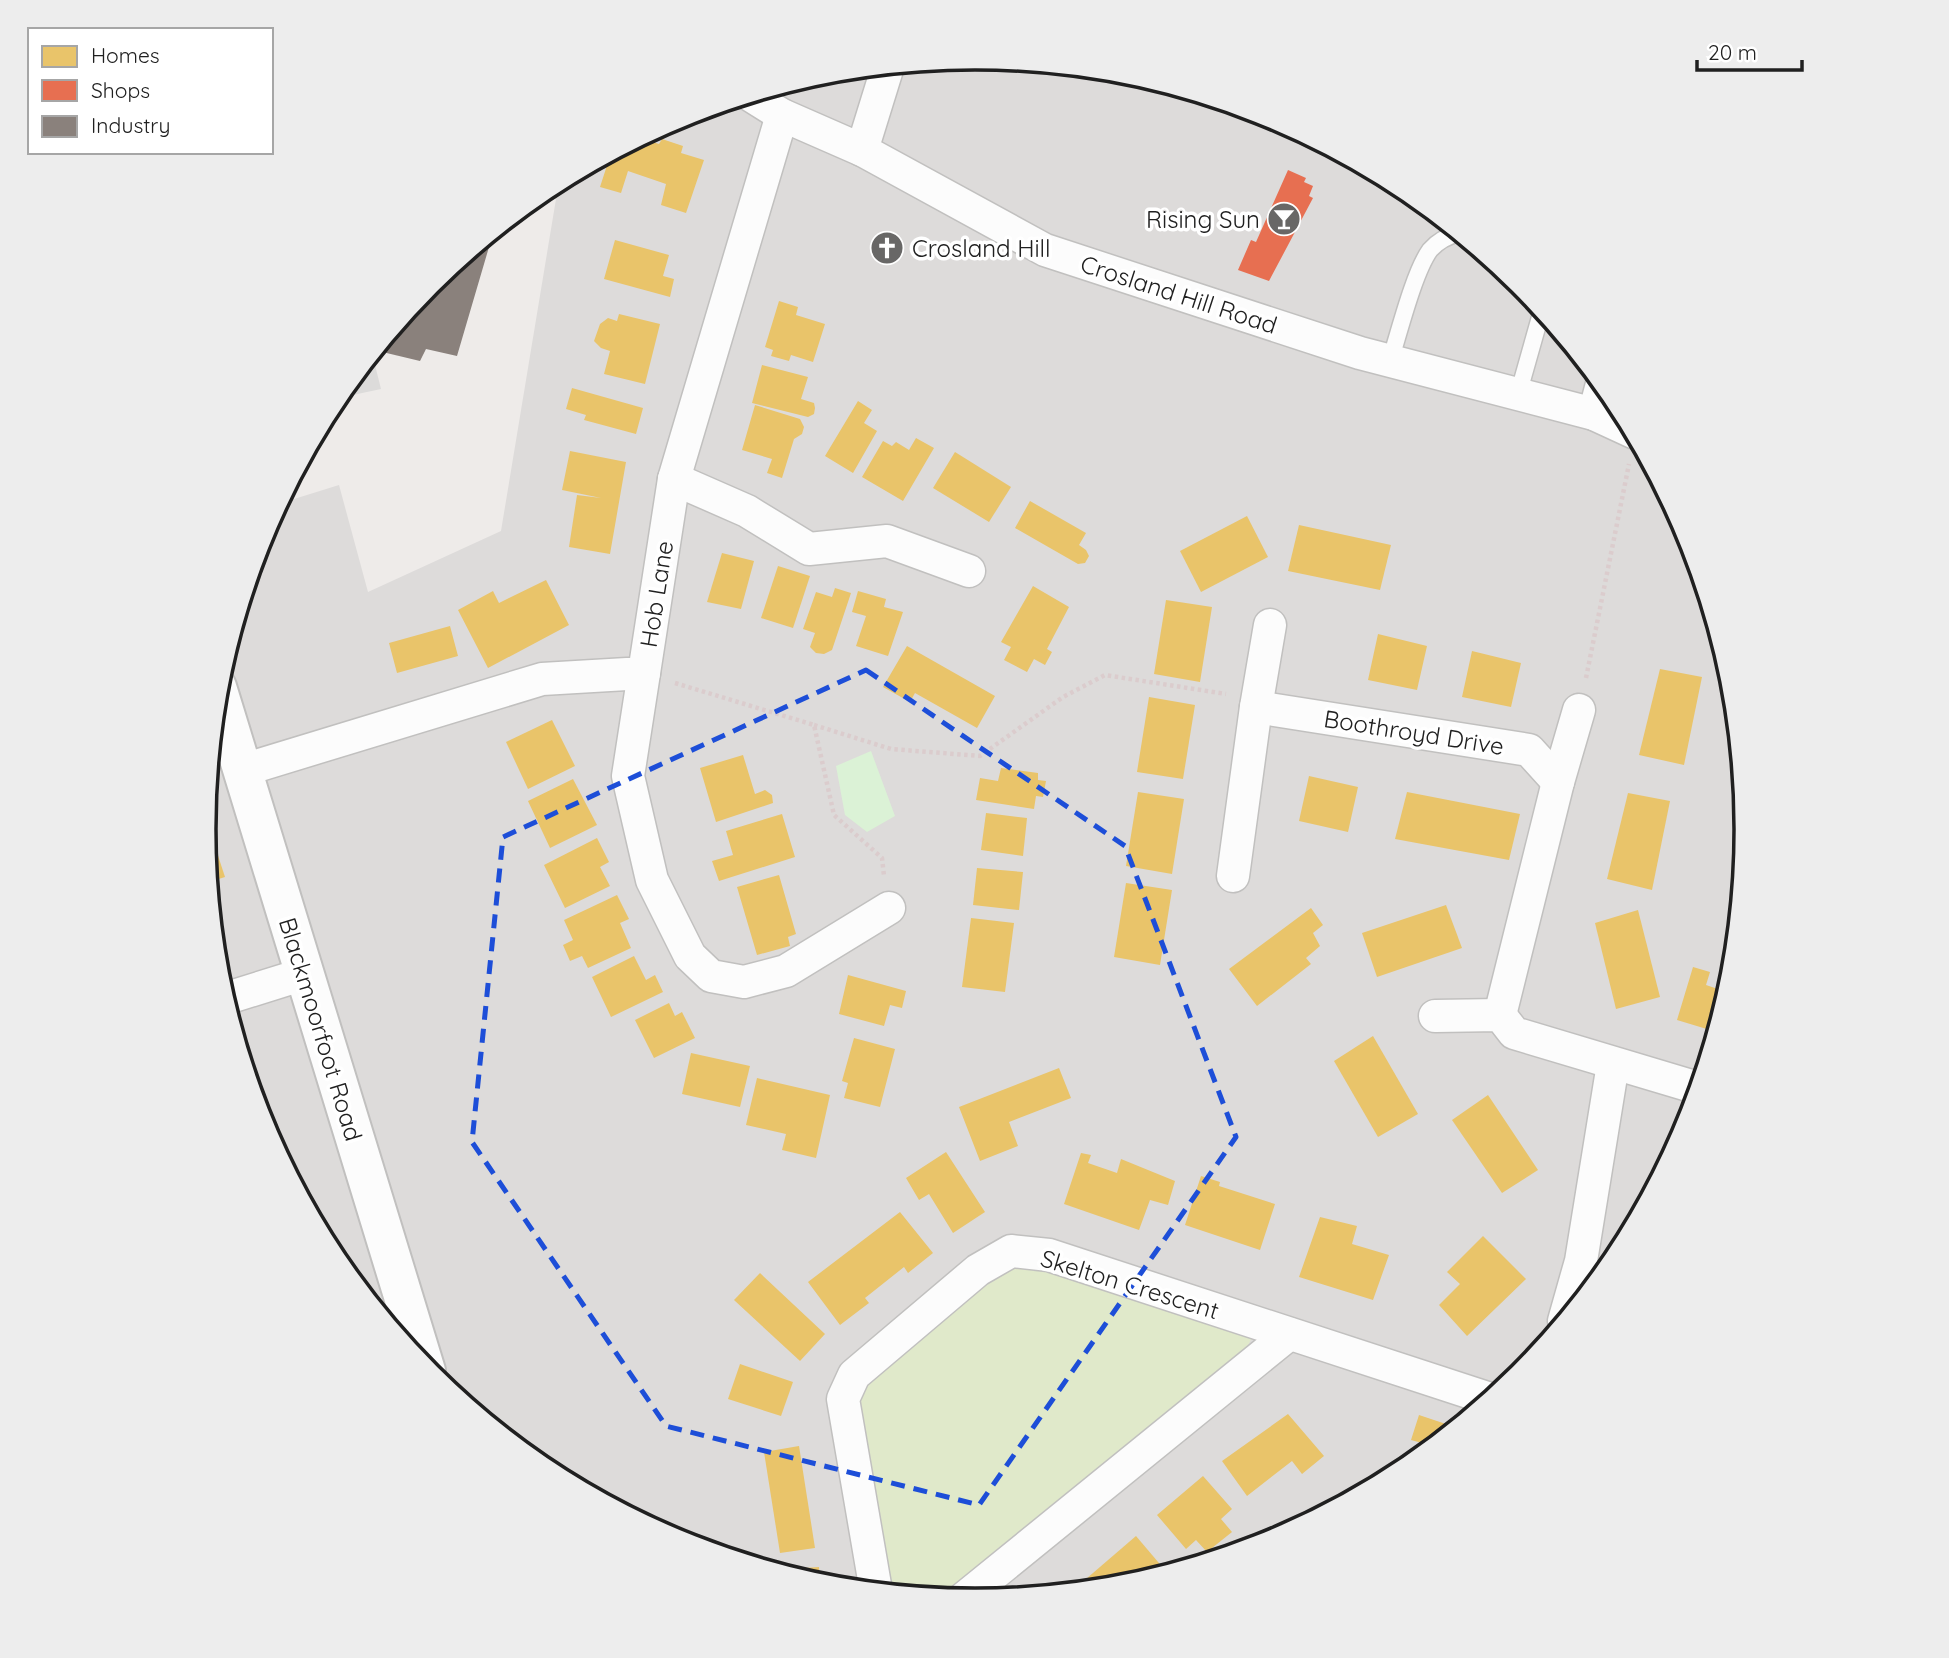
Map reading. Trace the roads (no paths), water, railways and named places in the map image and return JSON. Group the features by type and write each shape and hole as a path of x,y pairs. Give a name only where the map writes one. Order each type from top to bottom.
{"street":[{"path":"862,150 885,75"},
{"name":"Crosland Hill Road","path":"760,101 782,116 862,150 1045,250 1390,361 1594,414 1617,424"},
{"name":"Hob Lane","path":"243,770 541,679 644,673 674,479 782,116"},
{"path":"1594,414 1599,397"},
{"path":"674,479 747,511 809,549 887,541 969,571"},
{"path":"1233,876 1270,625"},
{"path":"644,673 628,776 652,880 690,956 711,976 744,982 786,971 889,908"},
{"name":"Boothroyd Drive","path":"1256,707 1529,750 1558,782"},
{"path":"1500,1015 1558,782 1579,710"},
{"name":"Blackmoorfoot Road","path":"225,712 418,1344"},
{"path":"234,996 304,974"},
{"path":"1435,1016 1500,1015"},
{"path":"1500,1015 1514,1033 1688,1085"},
{"path":"1570,1299 1581,1261 1613,1064"},
{"name":"Skelton Crescent","path":"874,1582 843,1399 854,1375 978,1270 1011,1251 1049,1255 1480,1396"},
{"path":"977,1588 1289,1334"}],"lane":[{"path":"1390,361 1422,263 1432,248 1448,236"},
{"path":"1518,395 1539,322"}],"place":[{"name":"Rising Sun","path":"1284,219"},
{"name":"Crosland Hill","path":"887,248"}]}
